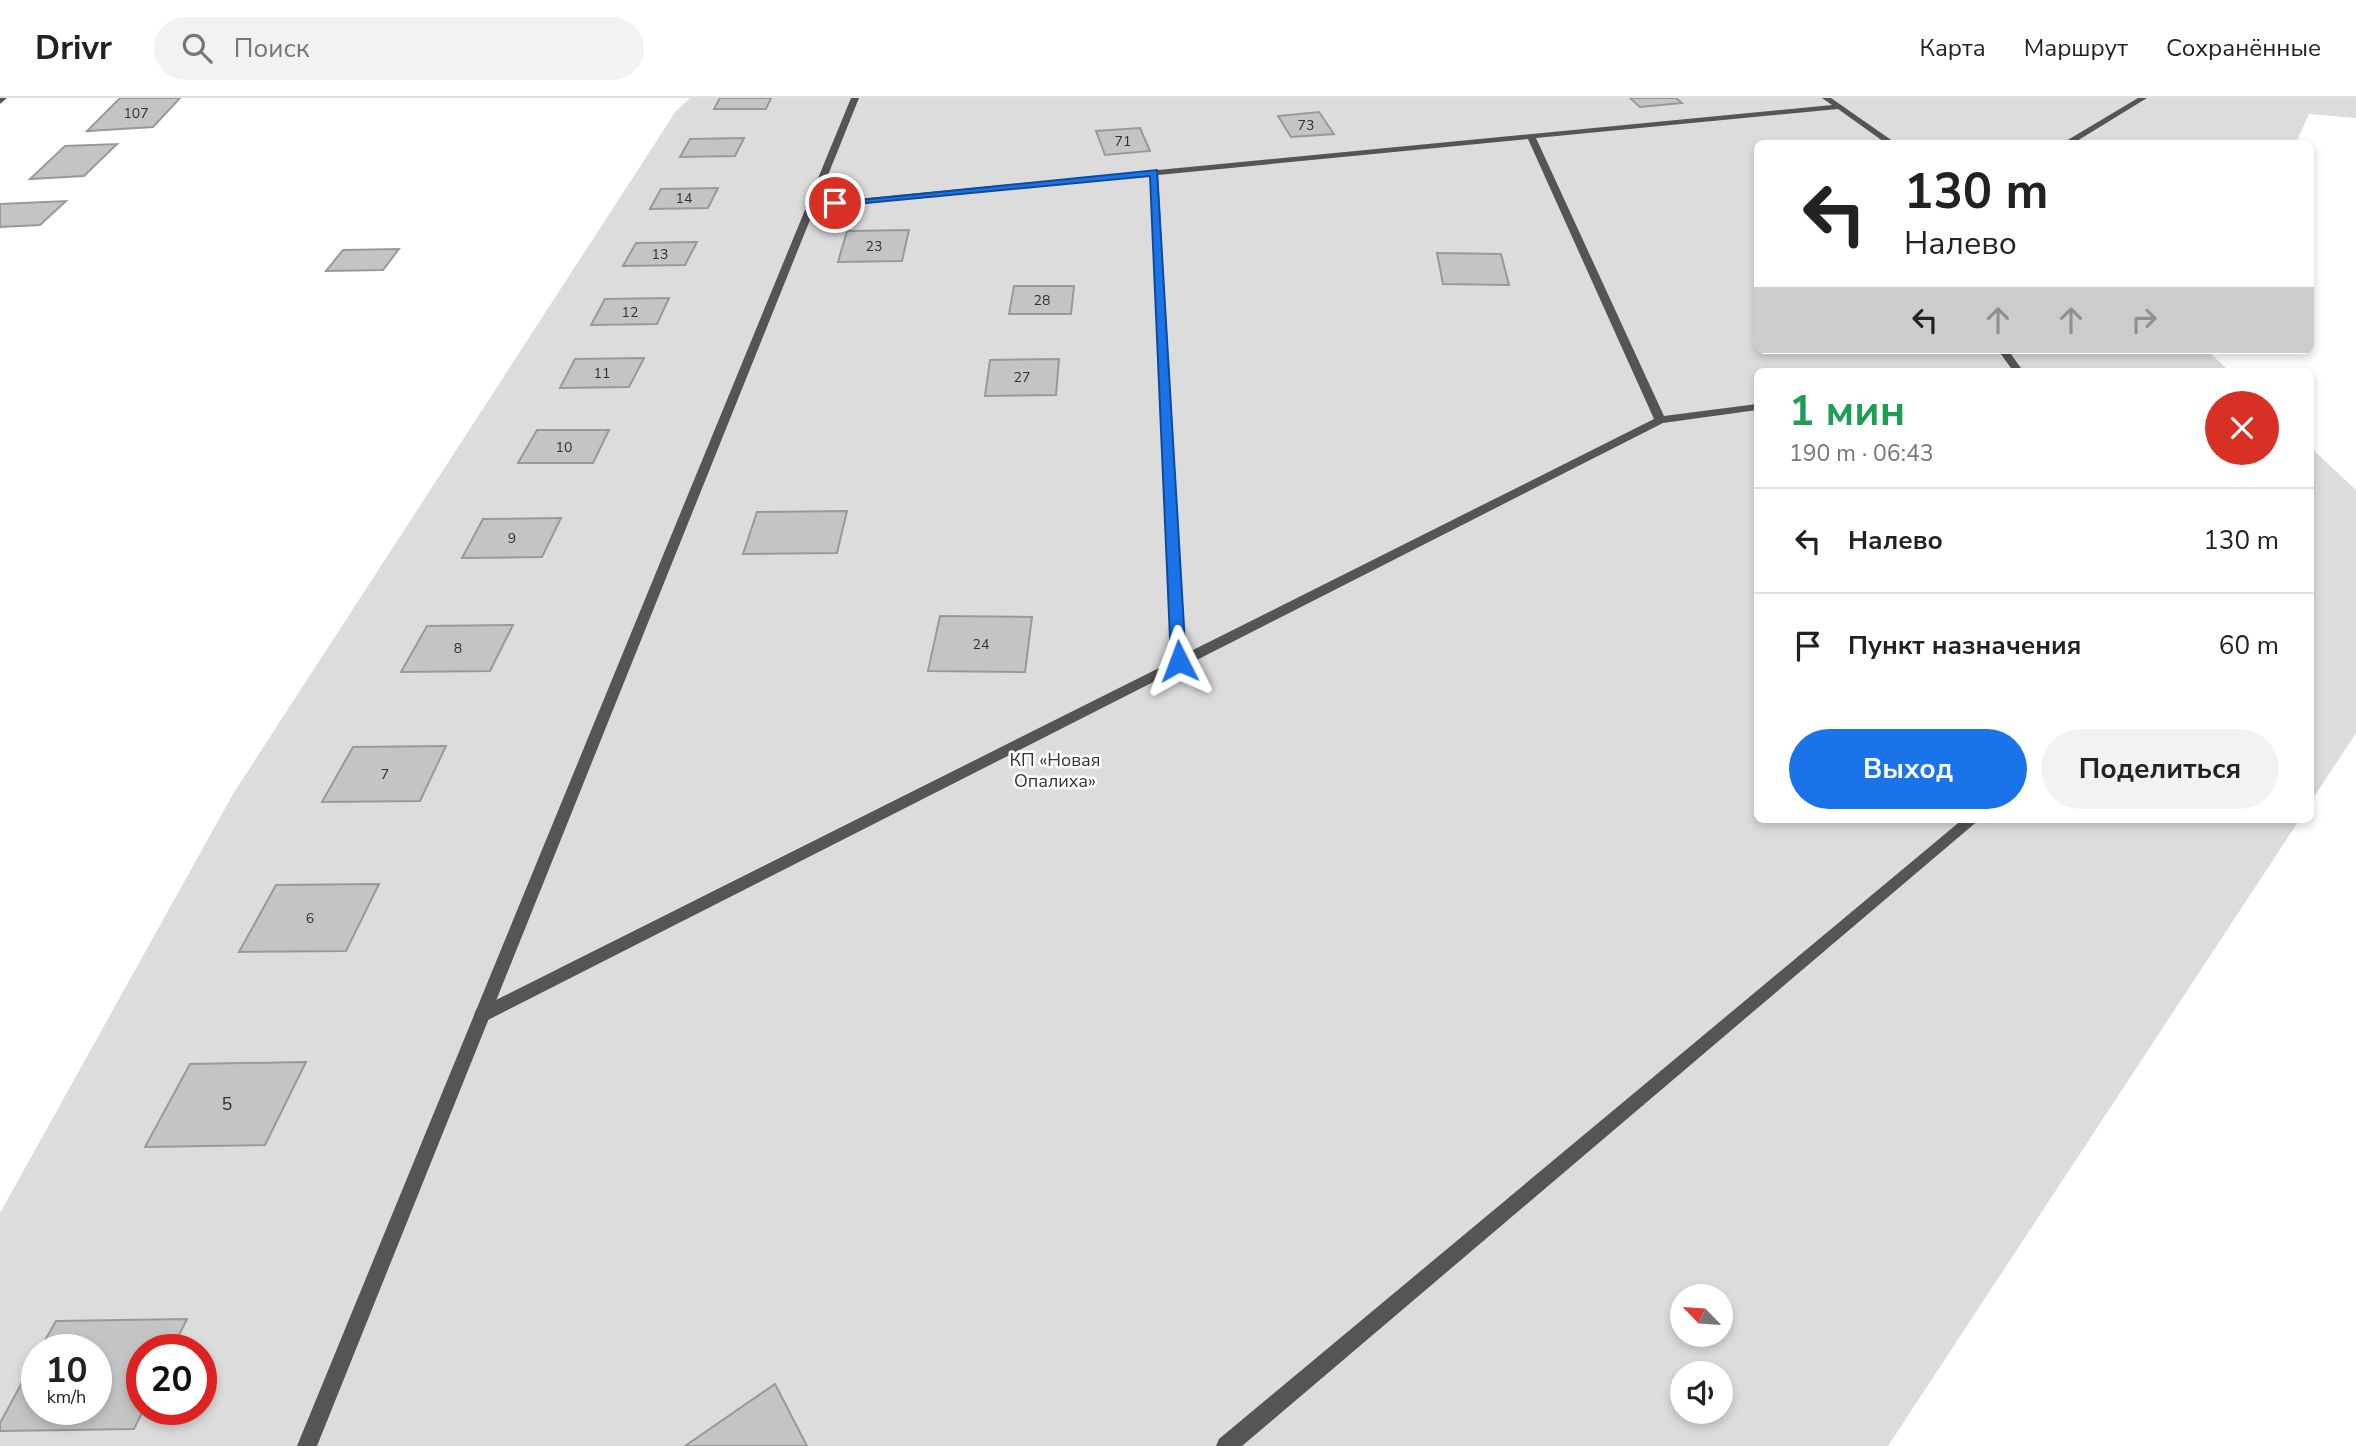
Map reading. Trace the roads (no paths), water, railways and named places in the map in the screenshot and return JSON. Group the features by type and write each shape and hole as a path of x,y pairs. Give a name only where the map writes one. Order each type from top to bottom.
{"street":[{"path":"307,1446 808,206 855,98"},
{"path":"1826,98 1888,140"},
{"path":"2072,140 2143,98"},
{"path":"808,206 1839,107"},
{"path":"1531,136 1660,420"},
{"path":"1154,172 1179,661"},
{"path":"482,1015 1660,420 1754,407"},
{"path":"1226,1446 1968,823"}],"park label":[{"name":"КП «Новая Опалиха»","path":"1055,770"}]}
